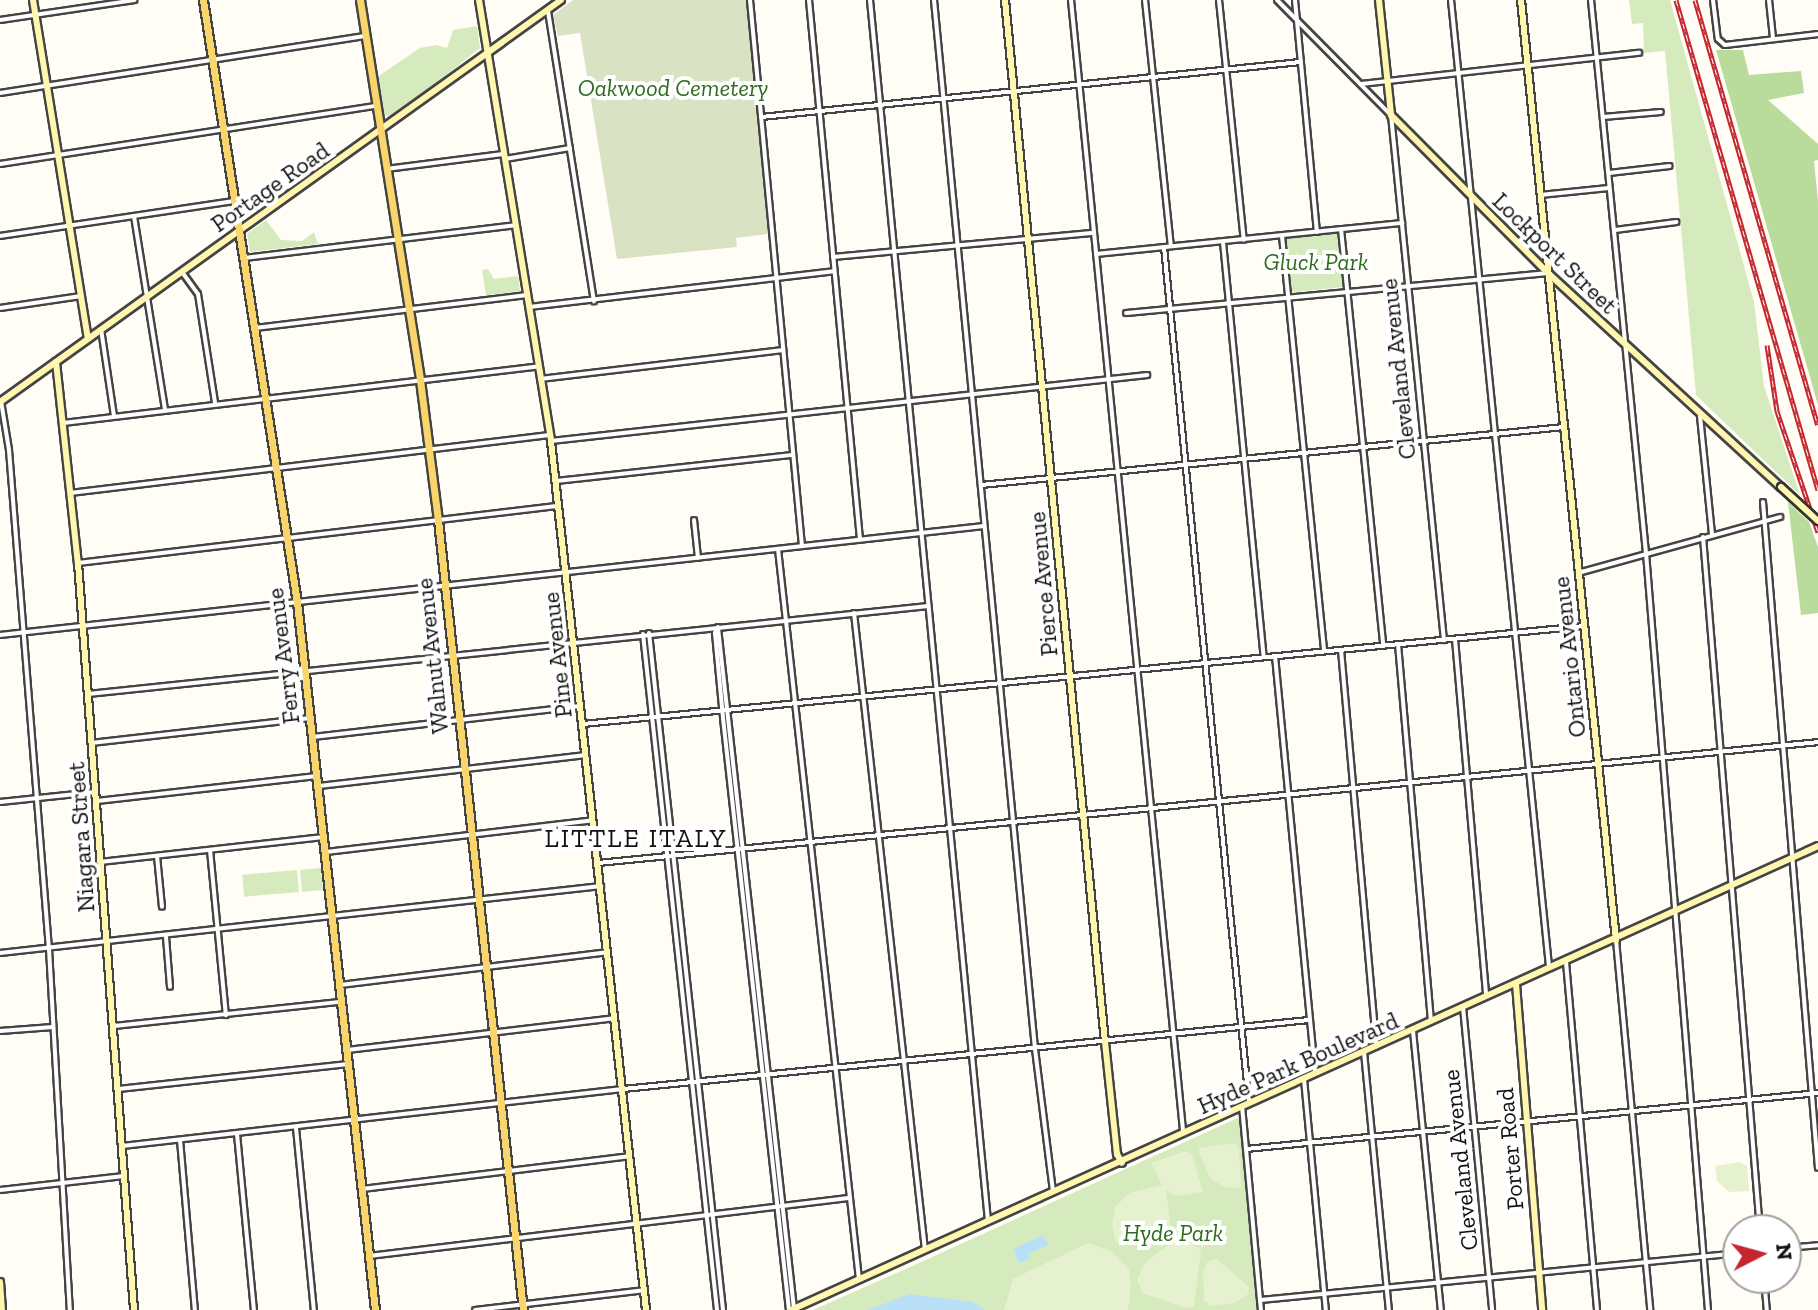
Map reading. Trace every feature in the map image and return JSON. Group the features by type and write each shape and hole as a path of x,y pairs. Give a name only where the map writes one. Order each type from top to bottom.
{"main road":[{"name":"Ferry Avenue","path":"203,0 289,539 319,786 375,1310"},
{"name":"Walnut Avenue","path":"360,0 420,380 438,520 523,1307"}],"street":[{"path":"33,0 88,339"},
{"path":"0,20 135,0"},
{"name":"Pine Avenue","path":"479,0 556,481 646,1310"},
{"name":"Portage Road","path":"1,402 561,0"},
{"path":"750,0 802,546"},
{"path":"809,0 860,540"},
{"path":"870,0 988,1222"},
{"path":"934,0 1035,1049 1049,1185 1054,1193"},
{"name":"Pierce Avenue","path":"1005,0 1105,1042 1117,1154 1122,1163"},
{"path":"1071,0 1180,1127 1185,1134"},
{"path":"1145,0 1171,246"},
{"path":"1219,0 1244,240"},
{"name":"Lockport Street","path":"1277,0 1548,273 1700,416 1818,521"},
{"path":"1295,0 1317,232"},
{"name":"Cleveland Avenue","path":"1379,0 1444,640"},
{"path":"1451,0 1549,969"},
{"name":"Ontario Avenue","path":"1521,0 1633,1111 1650,1310"},
{"path":"1591,0 1646,553 1673,913 1708,1310"},
{"path":"1713,0 1718,39 1725,45 1818,34"},
{"path":"1769,0 1773,39"},
{"path":"548,10 594,301"},
{"path":"0,93 365,36"},
{"path":"1361,84 1639,53"},
{"path":"761,117 1301,62"},
{"path":"0,164 376,106"},
{"path":"1603,117 1661,112"},
{"path":"386,169 570,148"},
{"path":"1609,173 1670,166"},
{"path":"1540,195 1610,188"},
{"path":"0,236 235,201"},
{"path":"134,216 165,410"},
{"path":"1615,230 1676,222"},
{"path":"1096,254 1402,223"},
{"path":"244,258 516,225"},
{"path":"1341,229 1383,645"},
{"path":"833,257 1094,233"},
{"path":"1282,236 1324,651"},
{"path":"1223,242 1264,657"},
{"path":"1164,247 1242,1029 1246,1149 1261,1310"},
{"path":"529,307 834,271"},
{"path":"182,272 198,294 215,404"},
{"path":"1126,313 1548,273"},
{"path":"255,328 527,295"},
{"path":"0,308 81,296"},
{"path":"101,329 114,416"},
{"path":"540,379 783,350"},
{"name":"Niagara Street","path":"56,362 78,563 134,1310"},
{"path":"63,423 538,366"},
{"path":"70,493 429,449 1147,375"},
{"path":"1,402 6,414 38,798 70,1310"},
{"path":"1700,416 1712,534"},
{"path":"981,485 1564,427"},
{"path":"556,481 793,455"},
{"path":"1763,502 1791,856 1815,1094 1818,1168"},
{"path":"78,563 559,506"},
{"path":"1578,573 1780,517"},
{"path":"694,520 698,558"},
{"path":"0,635 985,526"},
{"path":"1703,537 1759,1214"},
{"path":"778,549 859,1280"},
{"path":"88,694 928,606"},
{"path":"854,613 925,1250"},
{"path":"583,724 1584,626"},
{"path":"718,627 725,710 769,1076 780,1205"},
{"path":"646,634 717,1310"},
{"path":"1455,639 1486,996"},
{"path":"1398,644 1431,1022"},
{"path":"1341,650 1376,1046"},
{"path":"1275,656 1315,1074"},
{"path":"313,737 581,706"},
{"path":"91,743 311,718"},
{"path":"598,863 1818,742"},
{"path":"319,786 586,755"},
{"path":"96,801 317,776"},
{"path":"0,802 95,792"},
{"path":"326,852 593,820"},
{"path":"100,862 324,837"},
{"name":"Hyde Park Boulevard","path":"792,1310 1616,940 1818,846"},
{"path":"210,850 226,1015"},
{"path":"741,850 762,1076 792,1310"},
{"path":"157,856 162,907"},
{"path":"0,953 166,937 601,886"},
{"path":"166,937 170,987"},
{"path":"340,985 607,952"},
{"path":"1566,962 1597,1310"},
{"name":"Porter Road","path":"1516,984 1542,1310"},
{"path":"112,1026 342,1001"},
{"name":"Cleveland Avenue","path":"1463,1007 1492,1310"},
{"path":"347,1050 614,1018"},
{"path":"122,1146 355,1122 623,1089 1310,1020"},
{"path":"0,1031 53,1027"},
{"path":"1413,1031 1441,1310"},
{"path":"1364,1052 1389,1310"},
{"path":"118,1089 349,1064"},
{"path":"1304,1079 1326,1310"},
{"path":"1246,1149 1815,1094"},
{"path":"296,1128 314,1310"},
{"path":"237,1134 254,1310"},
{"path":"180,1140 195,1310"},
{"path":"362,1189 629,1156"},
{"path":"0,1190 124,1176"},
{"path":"369,1256 849,1198"},
{"path":"709,1215 723,1310"},
{"path":"1260,1300 1722,1254"},
{"path":"0,1282 2,1310"},
{"path":"475,1310 523,1307 644,1290"}],"green space":[{"name":"Oakwood Cemetery","path":"573,0 747,0 768,234 736,238 737,247 617,259 580,33 558,36 553,15"},
{"path":"1629,0 1670,0 1754,302 1764,386 1800,495 1696,395 1665,51 1644,53 1643,23 1632,24"},
{"path":"477,26 480,48 393,117 384,115 377,77 420,48 436,45 447,48 453,30"},
{"path":"1716,50 1743,50 1749,75 1801,71 1804,93 1768,100 1818,144 1818,160 1814,161 1818,201 1818,405"},
{"path":"266,220 281,240 302,241 314,232 318,244 250,252 247,234"},
{"name":"Gluck Park","path":"1340,232 1346,287 1292,292 1286,238"},
{"path":"488,269 494,279 518,276 520,291 486,295 482,270"},
{"path":"1788,502 1809,522 1818,547 1818,613 1801,615"},
{"path":"321,868 323,890 302,892 300,870"},
{"path":"297,870 299,892 244,897 242,875"},
{"name":"Hyde Park","path":"1240,1117 1259,1310 813,1310 910,1267"},
{"path":"1234,1143 1239,1149 1241,1188 1224,1187 1210,1178 1199,1148"},
{"path":"1186,1151 1192,1154 1203,1192 1177,1196 1166,1190 1171,1231 1164,1239 1116,1243 1112,1224 1116,1206 1131,1192 1162,1185 1151,1163"},
{"path":"1740,1162 1747,1166 1749,1191 1729,1192 1717,1181 1715,1166"},
{"path":"1184,1240 1201,1250 1194,1306 1185,1308 1143,1293 1137,1280 1145,1263 1168,1245"},
{"path":"1088,1243 1111,1251 1129,1269 1128,1310 1004,1310 1013,1279"},
{"path":"1217,1259 1249,1287 1248,1294 1235,1303 1211,1306 1204,1301 1203,1273 1207,1262"}],"water":[{"path":"1043,1235 1048,1245 1028,1254 1030,1259 1019,1263 1013,1249"},
{"path":"910,1294 973,1302 985,1310 867,1310"}],"railway":[{"path":"1676,0 1818,490"},
{"path":"1695,0 1818,425"},
{"path":"1767,345 1777,411 1818,532"}],"district":[{"name":"LITTLE ITALY","path":"636,839"}]}
